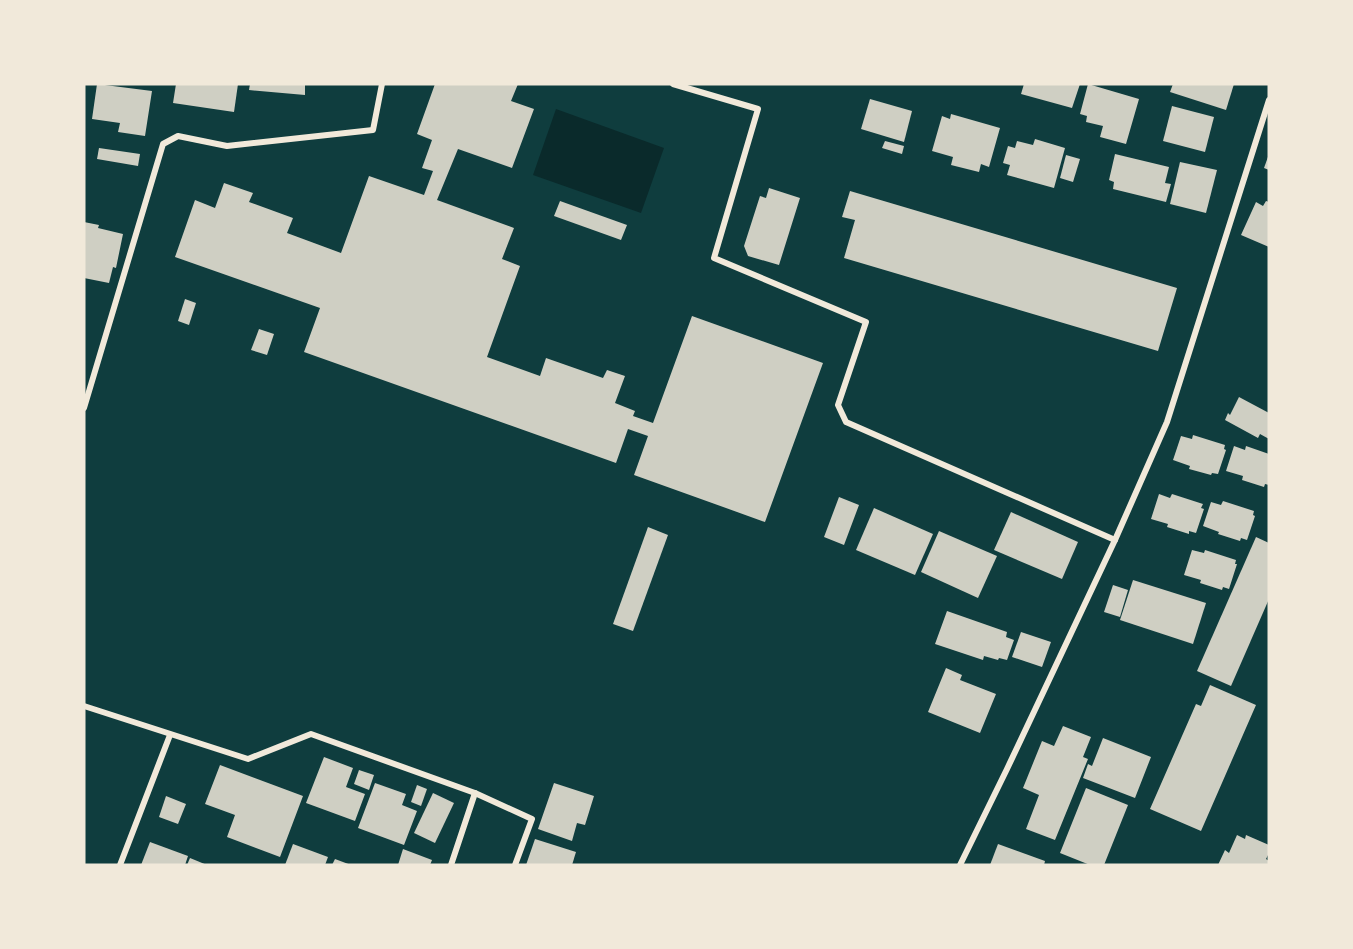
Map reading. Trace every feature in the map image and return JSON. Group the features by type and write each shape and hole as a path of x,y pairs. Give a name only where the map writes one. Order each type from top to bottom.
{"street":[{"path":"84,408 163,144 178,136 227,146 373,130 382,84"},
{"path":"673,84 700,88 758,109 714,258 866,322 838,405 846,422 1115,540"},
{"path":"960,865 1115,540 1167,422 1269,100"},
{"path":"84,706 248,759 311,734 475,793 532,819 515,865"},
{"path":"120,865 170,735"},
{"path":"451,865 475,793"}],"water":[{"path":"556,109 664,148 641,213 533,175"}],"building":[{"path":"97,84 152,91 145,136 118,132 120,123 92,119"},
{"path":"176,84 238,84 234,112 173,103"},
{"path":"250,84 305,84 305,95 249,90"},
{"path":"435,84 518,84 511,101 534,109 512,168 458,149 437,200 514,228 502,259 520,266 487,357 540,376 546,358 603,378 607,370 625,376 615,403 635,411 633,416 653,423 692,316 823,363 765,522 634,475 648,436 628,429 616,463 304,352 320,308 175,257 195,200 215,208 224,183 253,193 249,202 293,218 287,233 341,253 369,176 424,195 433,171 422,168 432,140 417,134"},
{"path":"1024,84 1080,84 1072,108 1021,94"},
{"path":"1088,84 1139,99 1126,144 1100,137 1103,126 1086,122 1087,116 1080,114"},
{"path":"1173,84 1234,84 1226,110 1170,92"},
{"path":"870,99 912,111 904,142 861,129"},
{"path":"1172,106 1214,117 1205,152 1163,141"},
{"path":"951,114 1000,128 989,167 981,164 979,172 951,165 953,157 932,151 942,116 950,119"},
{"path":"1035,139 1065,148 1054,188 1007,175 1010,165 1003,163 1008,146 1015,148 1017,141 1033,145"},
{"path":"885,141 904,146 902,154 882,148"},
{"path":"99,148 140,154 138,166 97,159"},
{"path":"1115,154 1169,167 1165,183 1171,184 1166,202 1113,189 1114,182 1109,180"},
{"path":"1269,154 1269,170 1264,168"},
{"path":"1066,155 1080,159 1073,182 1060,178"},
{"path":"1180,162 1217,170 1206,213 1170,204"},
{"path":"769,188 800,198 779,265 748,256 744,246 760,196 766,198"},
{"path":"850,191 1177,288 1158,351 844,258 855,220 842,217"},
{"path":"560,201 627,225 621,240 554,216"},
{"path":"1266,201 1269,202 1269,247 1241,235 1256,202 1263,206"},
{"path":"84,222 123,234 116,268 113,267 109,283 84,278"},
{"path":"185,299 196,303 189,325 178,321"},
{"path":"259,329 274,334 267,355 251,350"},
{"path":"1239,397 1269,413 1269,439 1260,434 1258,438 1225,420"},
{"path":"1193,435 1225,445 1226,450 1218,474 1212,473 1211,475 1189,469 1190,466 1173,460 1181,436 1192,439"},
{"path":"1234,446 1245,450 1246,446 1269,454 1269,485 1265,484 1264,487 1242,480 1243,476 1226,471"},
{"path":"1159,494 1170,498 1172,494 1203,504 1201,508 1204,509 1196,533 1189,531 1189,534 1151,519"},
{"path":"839,497 859,505 844,545 824,537"},
{"path":"1223,501 1254,511 1255,516 1247,540 1241,538 1240,541 1218,534 1219,532 1203,526 1211,502 1221,505"},
{"path":"874,508 933,534 915,575 856,550"},
{"path":"1011,512 1078,542 1062,579 994,550"},
{"path":"648,527 668,535 633,631 613,624"},
{"path":"939,531 997,556 978,598 921,572"},
{"path":"1256,537 1269,543 1269,599 1231,686 1197,671"},
{"path":"1192,550 1204,553 1205,550 1236,560 1235,564 1237,564 1229,589 1223,587 1222,590 1184,575"},
{"path":"1133,580 1206,603 1193,644 1120,620"},
{"path":"1113,585 1128,590 1120,617 1104,612"},
{"path":"947,611 1007,632 1006,637 1014,640 1007,660 984,656 983,660 935,644"},
{"path":"1021,632 1051,642 1042,667 1012,657"},
{"path":"946,668 962,675 960,680 996,694 980,733 928,712"},
{"path":"1210,685 1256,705 1201,831 1150,809 1196,704 1201,706"},
{"path":"1063,726 1091,737 1083,757 1088,759 1055,840 1026,829 1039,795 1023,788 1042,741 1054,746"},
{"path":"1103,738 1151,757 1135,798 1083,778 1088,764 1092,766"},
{"path":"324,757 353,768 346,787 365,794 355,821 306,803"},
{"path":"220,765 303,796 280,857 227,837 235,815 205,804"},
{"path":"359,770 374,775 369,790 354,784"},
{"path":"375,783 406,794 402,805 417,811 404,845 358,828"},
{"path":"554,783 594,796 585,825 577,823 572,841 538,829"},
{"path":"417,785 427,789 421,806 411,802"},
{"path":"1086,788 1128,805 1104,865 1090,865 1060,853"},
{"path":"433,793 454,803 435,843 414,833"},
{"path":"166,796 186,804 178,824 159,817"},
{"path":"1237,835 1245,839 1246,835 1269,845 1266,859 1269,861 1268,865 1218,865 1225,850 1229,853"},
{"path":"535,839 576,852 572,865 526,865"},
{"path":"150,842 188,856 185,865 141,865"},
{"path":"293,844 328,857 325,865 285,865"},
{"path":"998,844 1045,861 1044,865 990,865"},
{"path":"403,849 432,860 430,865 398,865"},
{"path":"190,858 207,865 187,865"},
{"path":"335,859 351,865 332,865"}]}
